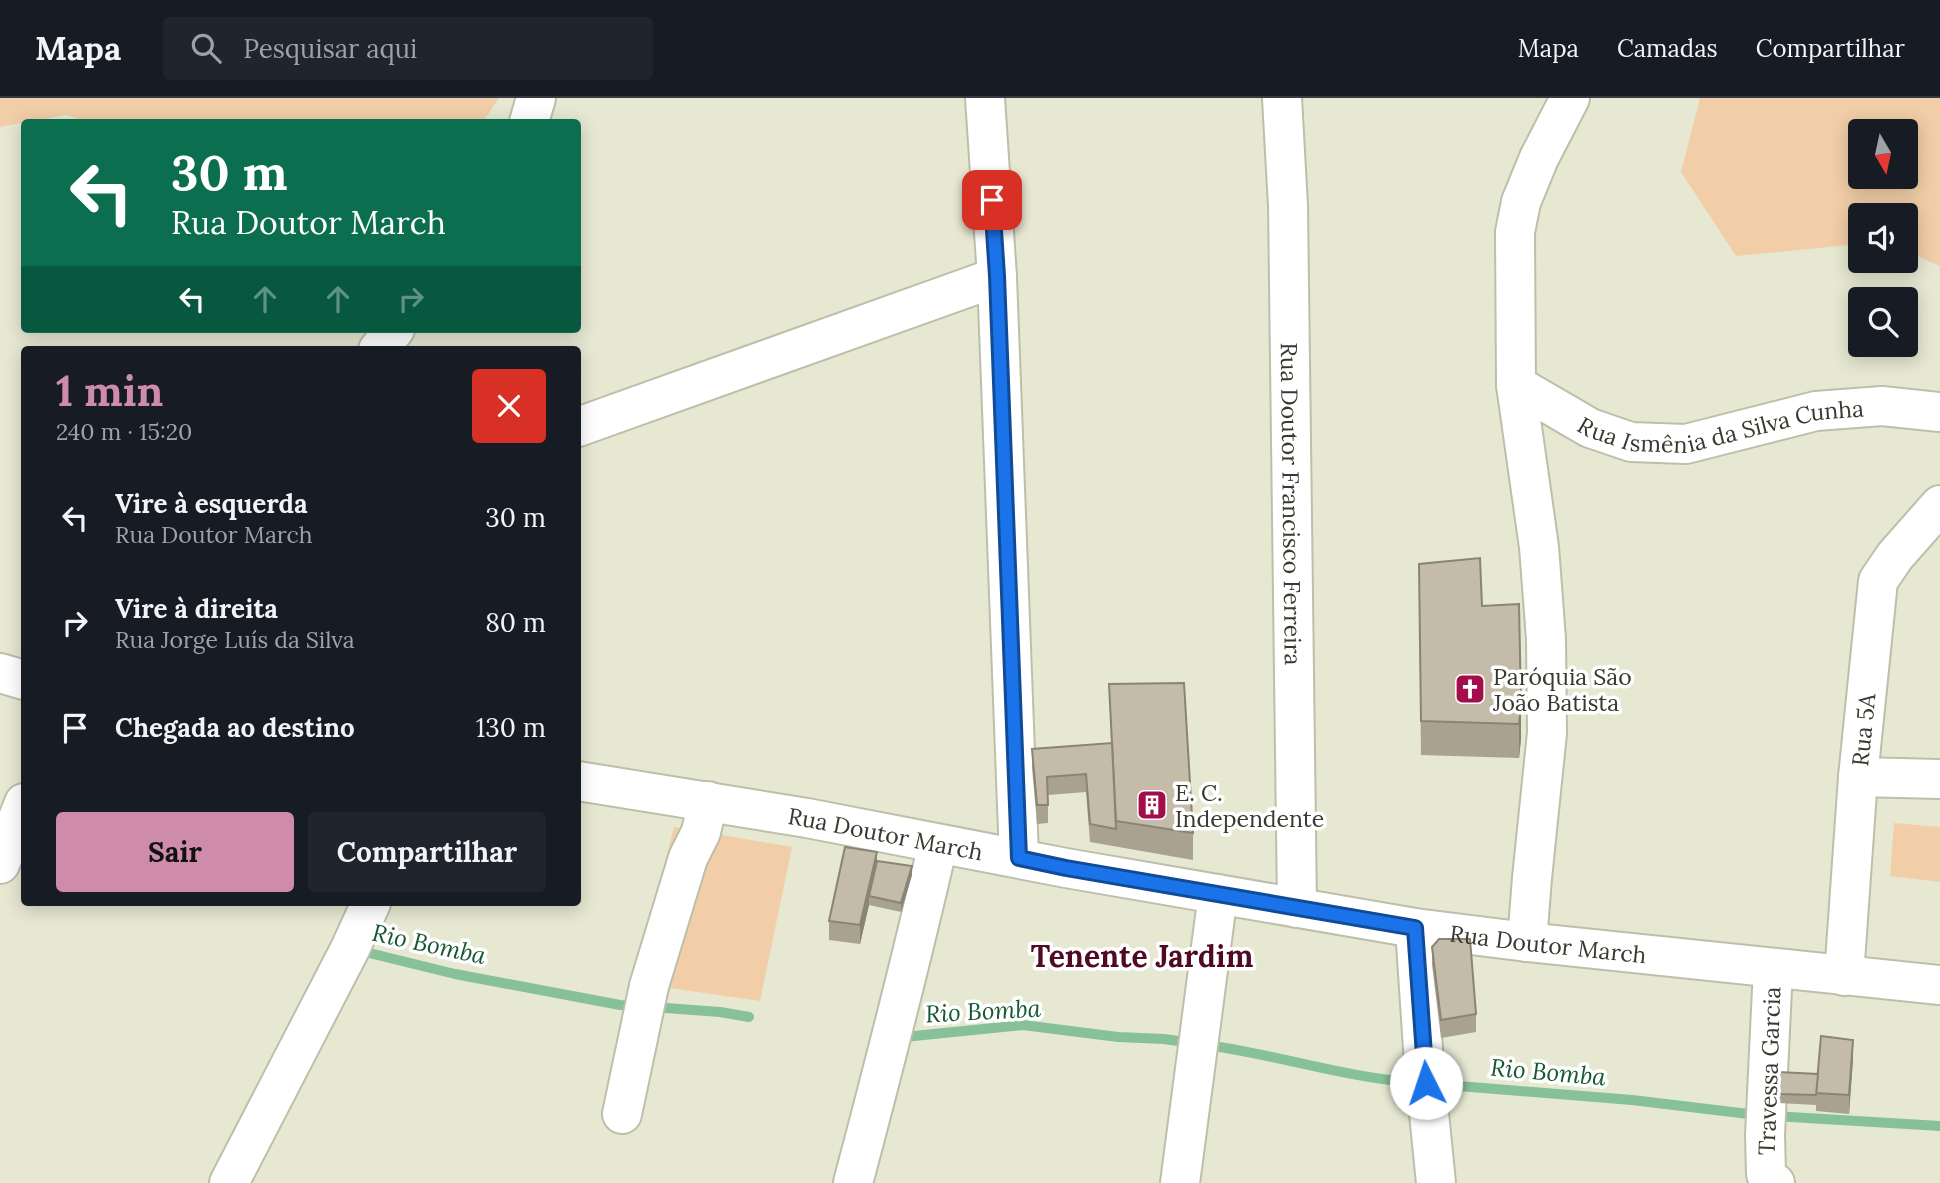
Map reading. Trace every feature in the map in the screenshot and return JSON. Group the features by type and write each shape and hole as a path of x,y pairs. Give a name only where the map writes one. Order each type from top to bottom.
{"street":[{"path":"530,119 536,98"},
{"path":"985,98 997,276 1019,858"},
{"name":"Rua Doutor Francisco Ferreira","path":"1282,98 1288,206 1297,908"},
{"path":"1527,942 1547,733 1546,639 1539,547 1516,385 1515,232 1521,202 1539,158 1570,98"},
{"path":"581,426 997,276"},
{"name":"Rua Ismênia da Silva Cunha","path":"1516,385 1590,428 1631,442 1686,444 1816,411 1882,406 1940,412"},
{"name":"Rua 5A","path":"1844,976 1858,777 1878,582 1895,556 1940,506"},
{"path":"0,673 21,679"},
{"path":"1858,777 1940,779"},
{"name":"Rua Doutor March","path":"581,782 807,818 1066,868 1415,928 1940,985"},
{"path":"622,1114 645,1004 688,858 701,832 708,801"},
{"path":"0,864 21,811"},
{"path":"853,1183 939,844"},
{"path":"1180,1183 1218,894"},
{"path":"229,1183 370,906"},
{"path":"1415,928 1424,1064 1436,1183"},
{"name":"Travessa Garcia","path":"1770,1178 1765,1135 1773,968"}],"shaded area":[{"path":"0,98 499,98 485,119 79,119 66,115 21,119 21,123 0,127"},
{"path":"1700,98 1940,98 1940,266 1918,256 1918,203 1848,203 1848,245 1736,256 1681,172"},
{"path":"1894,823 1940,827 1940,882 1890,876"},
{"path":"674,827 792,847 760,1001 634,983"}],"building":[{"path":"1480,558 1482,606 1519,604 1519,724 1421,721 1419,564"},
{"name":"E. C. Independente","path":"1184,683 1193,833 1116,821 1109,684"},
{"path":"1112,743 1116,829 1090,824 1086,774 1047,777 1048,805 1037,805 1032,749"},
{"path":"845,847 877,852 860,925 829,921"},
{"path":"877,861 912,866 901,903 869,896"},
{"path":"1439,939 1470,939 1476,1014 1441,1020 1432,947"},
{"path":"1821,1036 1853,1040 1849,1095 1816,1093"},
{"path":"1777,1072 1818,1074 1816,1095 1778,1094"}],"waterway":[{"name":"Rio Bomba","path":"357,950 455,974 637,1006"},
{"name":"Rio Bomba","path":"652,1007 749,1017"},
{"name":"Rio Bomba","path":"904,1037 1023,1025 1192,1043"},
{"name":"Rio Bomba","path":"1207,1045 1365,1076 1419,1083"},
{"name":"Rio Bomba","path":"1434,1084 1632,1100 1757,1115"},
{"name":"Rio Bomba","path":"1772,1116 1940,1126"}],"place":[{"name":"Paróquia São João Batista","path":"1470,689"},
{"name":"E. C. Independente","path":"1152,805"}],"district":[{"name":"Tenente Jardim","path":"1142,956"}],"route":[{"path":"992,200 1019,858 1415,928 1426,1083"}]}
